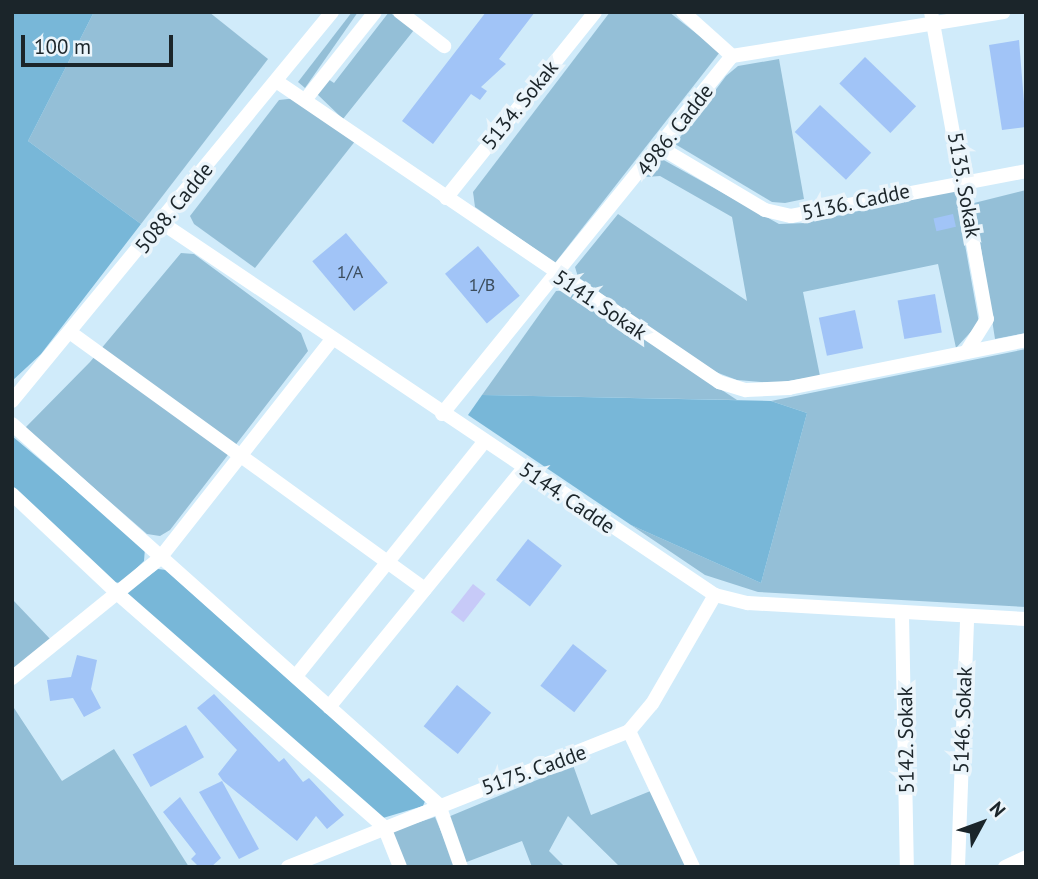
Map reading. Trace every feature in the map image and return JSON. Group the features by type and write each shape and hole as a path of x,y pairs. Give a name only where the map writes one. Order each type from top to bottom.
{"street":[{"name":"5088. Cadde","path":"12,401 162,223 332,12"},
{"path":"305,100 375,12"},
{"path":"400,12 444,46"},
{"name":"5134. Sokak","path":"446,198 595,12"},
{"path":"683,12 733,56 934,19 1003,12"},
{"name":"5135. Sokak","path":"934,19 987,319 966,352"},
{"name":"4986. Cadde","path":"442,414 557,276 733,56"},
{"name":"5141. Sokak","path":"276,81 686,363 746,390 819,383 966,352"},
{"name":"5136. Cadde","path":"661,148 779,215 1026,171"},
{"name":"5144. Cadde","path":"162,223 331,341 715,595 748,603 1026,620"},
{"path":"71,333 425,589"},
{"path":"966,352 1026,340"},
{"path":"12,678 160,558 331,341"},
{"path":"12,424 439,806 461,867"},
{"path":"296,677 484,442"},
{"path":"329,707 523,469"},
{"path":"12,495 118,594 384,827 400,867"},
{"name":"5175. Cadde","path":"288,867 384,827 553,765 629,731 652,704 715,595"},
{"name":"5142. Sokak","path":"902,614 907,867"},
{"name":"5146. Sokak","path":"958,867 967,616"},
{"path":"629,731 693,867"},
{"path":"1005,867 1026,857"}],"shaded area":[{"path":"12,12 94,12 28,141 141,224 41,354 12,381"},
{"path":"94,12 209,12 268,59 141,224 28,141"},
{"path":"352,12 358,12 305,88 298,82"},
{"path":"389,12 414,30 343,119 317,94 328,79 334,83"},
{"path":"610,12 669,12 720,52 555,263 475,207 473,192"},
{"path":"779,59 804,199 785,203 772,202 675,144 726,76 738,66"},
{"path":"297,98 356,140 255,268 194,224 190,216 279,100"},
{"path":"660,158 779,224 806,223 955,189 979,323 956,348 938,264 803,292 820,376 775,383 737,380 705,368 578,277 575,267 618,214 747,301 732,217 660,176 646,177"},
{"path":"1026,190 1026,333 995,339 974,203"},
{"path":"181,253 194,254 301,333 308,351 170,530 160,536 147,534 25,428 90,362"},
{"path":"570,290 737,400 482,395 556,291"},
{"path":"1026,349 1026,607 758,592 705,575 631,525 761,583 807,413 771,401"},
{"path":"482,395 771,401 807,413 761,583 631,525 468,415"},
{"path":"12,436 145,548 144,561 121,583 112,582 12,490"},
{"path":"158,569 166,570 425,801 423,806 383,818 125,593"},
{"path":"473,584 486,594 463,622 451,612"},
{"path":"12,599 52,641 12,676"},
{"path":"12,705 62,781 114,749 189,867 12,867"},
{"path":"573,765 591,815 653,790 689,867 620,867 568,816 549,851 565,867 532,867 522,841 464,863 448,817"},
{"path":"435,817 456,867 406,867 392,831"}],"building":[{"path":"486,12 535,12 499,59 506,64 481,87 487,91 480,100 471,94 433,144 402,121"},
{"path":"1019,40 1026,127 1002,130 989,45"},
{"path":"865,57 916,106 890,133 839,84"},
{"path":"820,105 871,153 846,180 795,132"},
{"path":"953,214 956,227 936,231 934,218"},
{"path":"346,233 388,283 354,311 312,261"},
{"path":"478,246 520,296 487,323 445,274"},
{"path":"935,294 942,332 904,339 898,301"},
{"path":"855,310 863,348 827,356 819,318"},
{"path":"528,539 562,565 530,606 496,580"},
{"path":"573,644 607,670 574,712 540,686"},
{"path":"77,655 97,660 91,689 101,708 84,717 73,698 50,701 47,680 71,677"},
{"path":"457,685 491,713 458,754 424,726"},
{"path":"214,694 279,762 284,758 303,782 309,778 344,815 327,829 316,816 297,841 223,781 218,774 237,750 197,708"},
{"path":"186,725 204,757 151,787 133,755"},
{"path":"222,781 259,849 239,859 199,792"},
{"path":"180,797 221,858 211,867 199,867 191,859 196,854 163,812"}]}
